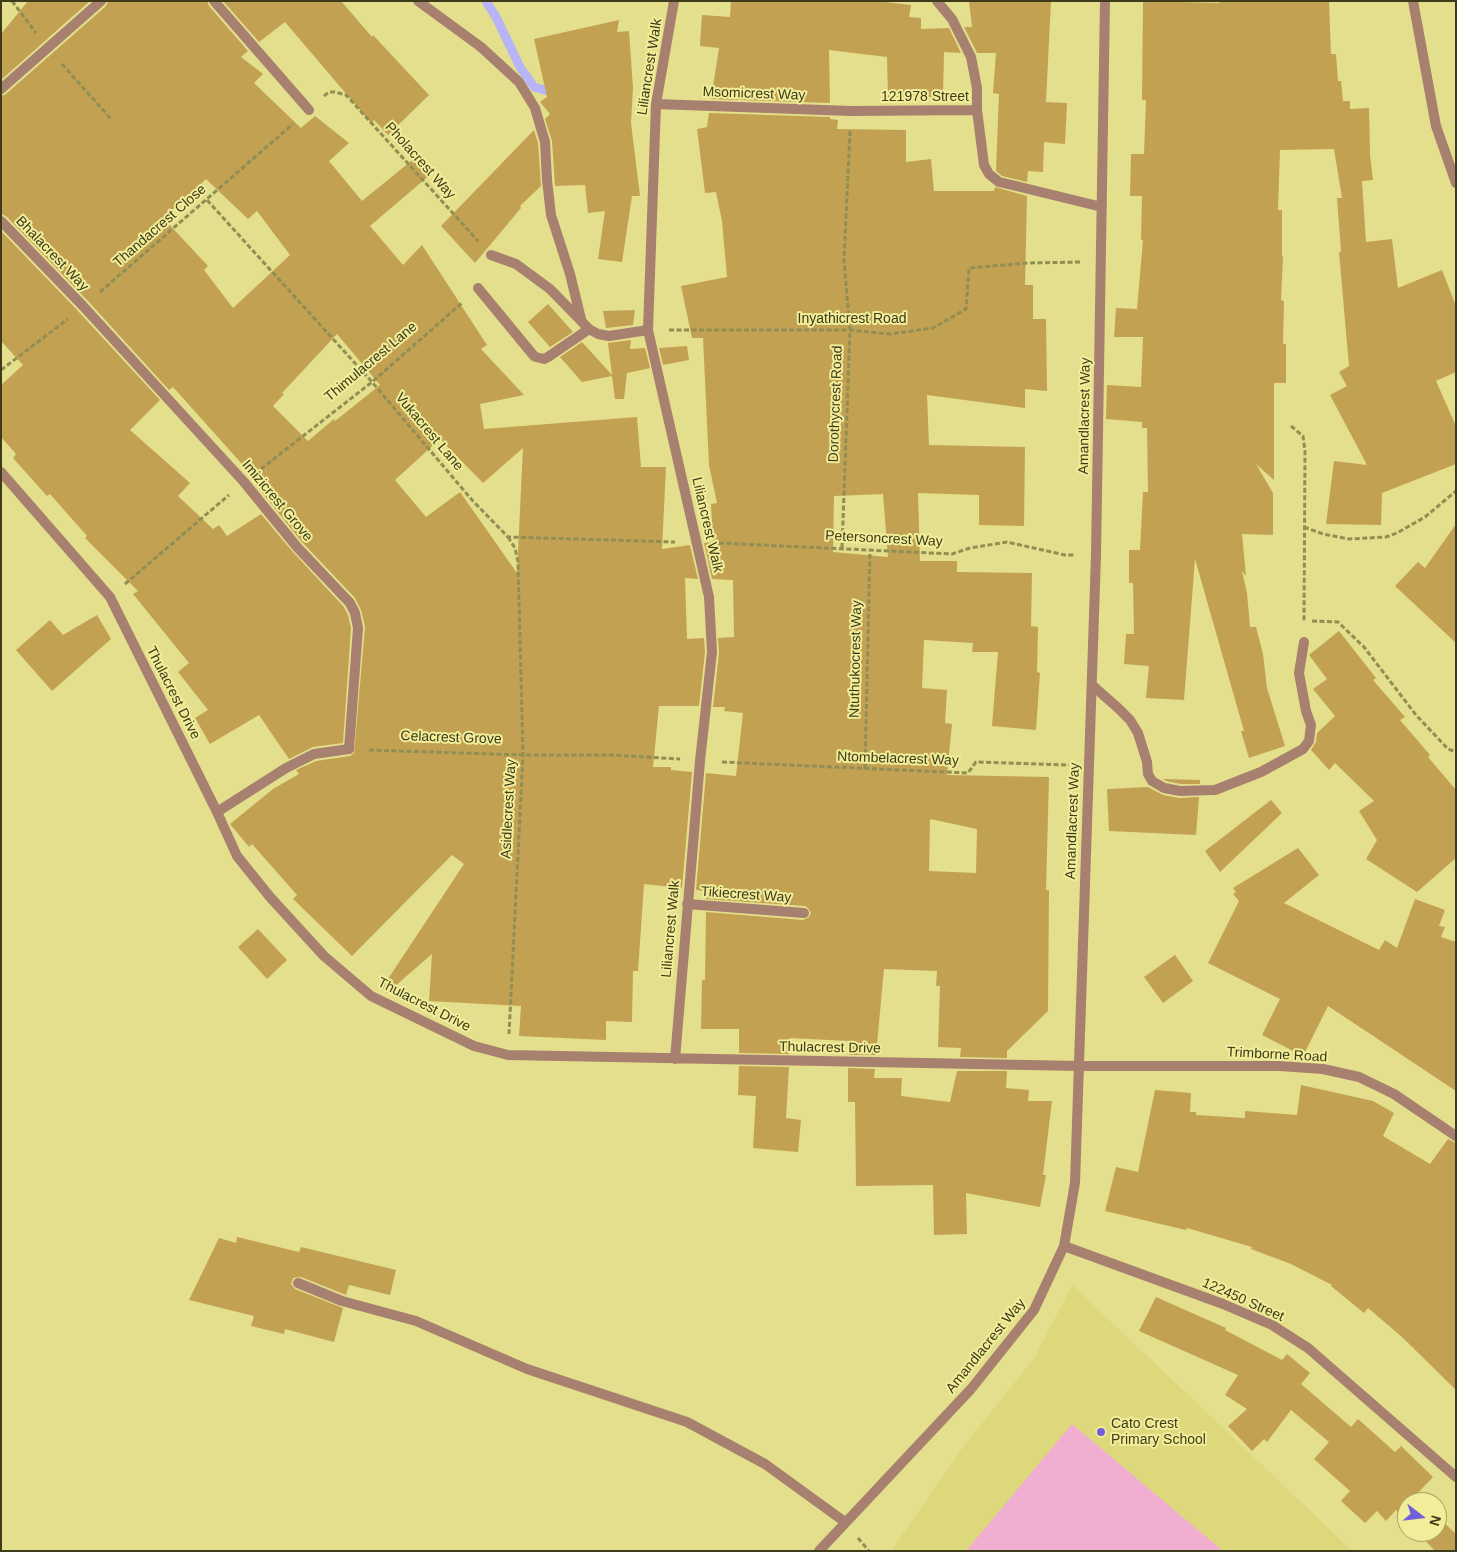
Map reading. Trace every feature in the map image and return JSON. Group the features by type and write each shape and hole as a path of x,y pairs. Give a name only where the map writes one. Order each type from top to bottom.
{"street":[{"path":"1,89 101,1"},
{"path":"214,1 310,110"},
{"path":"418,1 481,47 518,82 535,108 545,142 551,215 570,274 581,320"},
{"name":"Liliancrest Walk","path":"674,1 656,104 648,330 709,597 712,652 700,761 675,1059"},
{"path":"937,1 952,19 971,57 978,88 978,110"},
{"name":"Amandlacrest Way","path":"819,1551 971,1389 1034,1310 1064,1246 1075,1183 1092,685 1096,555 1105,1"},
{"path":"1413,1 1436,126 1456,183"},
{"name":"Msomicrest Way","path":"656,104 867,111"},
{"name":"121978 Street","path":"867,111 978,110 984,165 989,174 999,182 1102,206"},
{"name":"Bhalacrest Way","path":"1,221 84,306"},
{"path":"491,255 516,264 550,289 589,329 598,334 609,336 648,330"},
{"path":"478,288 536,358 544,359 548,357 589,329"},
{"name":"Imizicrest Grove","path":"84,306 244,482 297,547 350,603 355,613 358,628 349,749"},
{"name":"Thulacrest Drive","path":"1,472 110,597 237,856 270,897 324,956 371,996 474,1046 508,1055 1079,1066"},
{"path":"1092,685 1130,720 1138,733 1147,762 1148,774 1152,781 1164,788 1180,791 1215,790 1261,772 1303,749 1309,740 1311,725 1306,712 1299,673 1304,642"},
{"path":"217,812 286,768 314,754 349,749"},
{"name":"Tikiecrest Way","path":"687,904 804,913"},
{"name":"Trimborne Road","path":"1079,1066 1279,1066 1323,1069 1359,1077 1394,1094 1456,1136"},
{"name":"122450 Street","path":"1064,1246 1223,1304 1272,1325 1308,1348 1456,1477"},
{"path":"298,1283 342,1301 416,1321 527,1369 687,1422 765,1464 845,1522"}],"path":[{"path":"12,1 48,49 111,119"},
{"name":"Thandacrest Close","path":"1,370 84,306 329,92"},
{"name":"Pholacrest Way","path":"329,92 346,95 491,255"},
{"name":"Dorothycrest Road","path":"842,548 850,330 844,260 851,111"},
{"name":"Vukacrest Lane","path":"207,200 372,382 472,500 508,537"},
{"name":"Inyathicrest Road","path":"648,330 850,330 890,334 933,328 966,309 969,268 1028,263 1101,262"},
{"name":"Thimulacrest Lane","path":"110,597 244,482 372,382 478,288"},
{"path":"1291,426 1303,436 1304,442 1304,642"},
{"path":"1304,527 1323,534 1348,539 1386,537 1398,534 1425,517 1456,491"},
{"path":"508,537 697,542"},
{"name":"Asidlecrest Way","path":"508,537 515,548 518,562 523,755 508,1055"},
{"name":"Petersoncrest Way","path":"697,542 952,554 970,548 1007,542 1065,555 1096,555"},
{"name":"Ntuthukocrest Way","path":"865,769 870,550"},
{"path":"1304,620 1338,622 1364,647 1416,715 1448,749 1456,752"},
{"name":"Celacrest Grove","path":"349,749 523,755 611,755 700,761"},
{"name":"Ntombelacrest Way","path":"700,761 968,773 976,762 1089,766"}],"shaded area":[{"name":"Cato Crest Primary School","path":"1072,1285 1352,1551 891,1551 963,1447 1035,1357"},
{"path":"1072,1424 1223,1551 966,1551"}],"building":[{"path":"28,1 90,1 1,80 1,34"},
{"path":"108,1 207,1 209,6 248,51 241,57 263,74 254,83 301,128 315,116 349,143 329,161 362,201 416,157 431,174 370,226 403,265 422,245 487,345 481,349 524,395 480,404 484,429 637,417 641,467 666,467 662,549 690,545 698,579 685,578 687,639 704,638 705,652 699,706 659,706 653,767 671,767 671,770 692,772 682,888 644,884 638,971 633,971 632,1022 606,1021 606,1040 519,1036 521,1006 429,1001 432,954 387,993 382,988 464,864 452,855 352,956 293,899 297,895 252,844 249,847 230,824 273,789 299,774 296,770 316,761 350,756 354,753 365,627 361,610 355,598 302,542 256,485 259,483 173,387 169,390 88,301 6,216 1,214 1,96 6,94 106,6","holes":["206,179 248,219 257,211 290,255 233,308 204,270 208,266 165,220 171,215 169,213","337,334 380,385 308,441 273,406 284,394 282,393","440,439 483,483 523,448 517,573 460,492 426,517 395,480"]},
{"path":"223,1 341,1 372,37 373,35 429,95 388,135 374,120 371,123 285,22 259,42"},
{"path":"731,1 877,1 911,5 909,17 921,18 921,29 949,28 961,53 944,52 943,97 888,97 887,57 829,50 830,103 711,99 719,48 700,46 702,15 730,17"},
{"path":"969,1 1051,1 1046,102 1067,103 1065,144 1044,142 1043,172 1028,171 1027,182 1002,176 996,171 999,94 993,93 996,53 977,53 964,27 972,27"},
{"path":"1143,1 1219,3 1219,1 1329,1 1331,54 1336,54 1338,81 1341,81 1343,101 1350,101 1350,109 1369,108 1370,155 1373,180 1362,181 1366,242 1392,239 1398,288 1442,270 1456,306 1456,372 1436,381 1456,426 1456,464 1382,493 1381,525 1326,524 1334,461 1367,465 1330,395 1347,386 1339,372 1349,366 1339,252 1341,252 1337,198 1342,198 1334,149 1280,150 1278,210 1282,210 1283,256 1281,300 1284,301 1283,344 1286,344 1286,383 1274,383 1274,480 1256,464 1273,493 1273,535 1242,534 1246,576 1242,571 1247,593 1250,627 1256,627 1263,654 1267,688 1285,746 1249,758 1241,731 1244,731 1195,559 1184,700 1146,698 1149,666 1124,664 1126,634 1134,634 1133,583 1129,583 1129,550 1140,550 1143,492 1148,492 1147,428 1142,428 1142,422 1106,419 1107,385 1141,387 1143,337 1114,337 1116,308 1137,309 1143,240 1141,240 1142,196 1130,196 1131,154 1144,154 1146,100 1142,100"},
{"path":"619,20 617,32 629,31 633,88 631,123 640,196 632,196 622,262 598,259 605,211 588,213 585,185 555,186 552,141 545,119 550,114 540,102 547,97 534,39"},
{"path":"709,113 830,117 830,119 838,120 837,129 906,130 906,162 931,159 934,191 994,191 995,187 1027,196 1025,285 1033,285 1033,319 1046,319 1047,391 1025,389 1025,408 927,395 929,445 1025,447 1024,526 979,525 979,495 918,493 920,561 957,561 957,572 1032,573 1031,626 1038,627 1037,672 1040,673 1036,730 992,726 998,652 972,652 973,643 924,640 922,688 947,690 945,723 952,724 947,775 1049,777 1046,890 1049,890 1048,1011 1007,1051 1007,1058 960,1057 961,1048 938,1047 940,986 936,986 937,971 884,969 876,1055 849,1055 849,1041 790,1038 789,1054 739,1053 739,1029 701,1029 702,980 705,980 706,912 803,920 809,917 811,913 805,906 706,899 706,891 696,890 706,773 736,776 743,713 724,711 725,707 713,707 719,653 718,638 734,637 733,580 712,579 704,543 713,542 711,504 717,503 709,465 703,338 692,338 681,286 727,277 722,221 716,192 705,193 697,129 707,127","holes":["883,494 888,557 833,552 834,496","930,819 977,829 976,873 929,871"]},
{"path":"534,130 538,143 541,186 520,206 521,208 475,263 441,226"},
{"path":"1,231 160,400 130,430 190,483 178,496 213,529 219,525 227,536 261,514 292,551 344,607 351,628 343,743 313,747 289,759 259,715 210,744 195,718 208,710 178,672 189,663 133,594 138,591 85,538 87,536 50,494 47,496 13,458 16,454 1,437 1,385 23,365 1,341"},
{"path":"548,304 573,332 550,347 528,322"},
{"path":"635,310 633,325 606,328 603,311"},
{"path":"631,340 630,349 645,348 650,368 627,373 624,399 615,399 612,376 582,382 560,357 582,342 612,375 608,343"},
{"path":"687,346 689,360 663,365 659,348"},
{"path":"1456,524 1456,643 1395,586 1418,562 1425,568"},
{"path":"97,615 111,639 52,691 16,650 50,620 63,635"},
{"path":"1339,631 1376,678 1373,680 1405,717 1400,720 1430,755 1428,757 1456,790 1456,858 1417,892 1366,859 1377,840 1359,811 1374,801 1335,763 1329,770 1311,750 1316,742 1317,733 1335,716 1313,689 1327,679 1309,655"},
{"path":"1163,779 1200,780 1200,784 1181,784"},
{"path":"1148,787 1163,795 1179,798 1199,797 1196,835 1109,831 1107,789"},
{"path":"1271,800 1282,813 1220,872 1205,851"},
{"path":"1298,848 1319,875 1284,903 1379,950 1385,940 1397,948 1415,899 1445,910 1439,926 1445,927 1441,937 1456,942 1456,1091 1328,1006 1303,1056 1262,1035 1280,999 1208,963 1239,901 1233,894 1236,892 1233,888"},
{"path":"258,929 287,960 267,979 238,947"},
{"path":"1175,955 1193,981 1163,1003 1144,977"},
{"path":"739,1066 789,1067 786,1118 801,1120 798,1152 753,1148 756,1096 738,1095"},
{"path":"848,1068 875,1069 874,1078 902,1078 901,1096 950,1102 957,1071 1007,1071 1006,1088 1029,1090 1028,1101 1052,1101 1043,1175 1046,1175 1040,1207 966,1193 967,1234 934,1235 933,1185 856,1186 855,1102 848,1102"},
{"path":"1301,1085 1373,1101 1394,1113 1383,1136 1430,1164 1448,1139 1456,1143 1456,1390 1402,1337 1368,1308 1364,1313 1332,1285 1291,1264 1251,1249 1252,1247 1187,1228 1186,1230 1105,1211 1116,1167 1138,1172 1155,1090 1191,1093 1190,1112 1196,1112 1196,1115 1245,1118 1245,1111 1297,1115"},
{"path":"237,1237 299,1252 301,1247 396,1270 390,1295 349,1285 346,1295 301,1277 293,1278 291,1284 295,1289 343,1308 334,1342 285,1329 284,1334 251,1326 254,1316 189,1300 219,1238 236,1243"},
{"path":"1156,1297 1226,1328 1225,1330 1282,1360 1287,1354 1310,1373 1301,1384 1351,1427 1358,1419 1395,1452 1401,1446 1433,1477 1419,1492 1397,1492 1397,1511 1386,1521 1377,1511 1365,1523 1341,1501 1350,1491 1314,1459 1329,1442 1291,1410 1267,1442 1264,1439 1252,1451 1228,1426 1247,1409 1225,1395 1238,1375 1139,1331"},
{"path":"1447,1525 1456,1534 1456,1551 1435,1551 1426,1542 1447,1542"}],"waterway":[{"path":"486,1 496,17 520,67 534,87 548,91 556,86"}],"place":[{"name":"Cato Crest Primary School","path":"1101,1432"}]}
